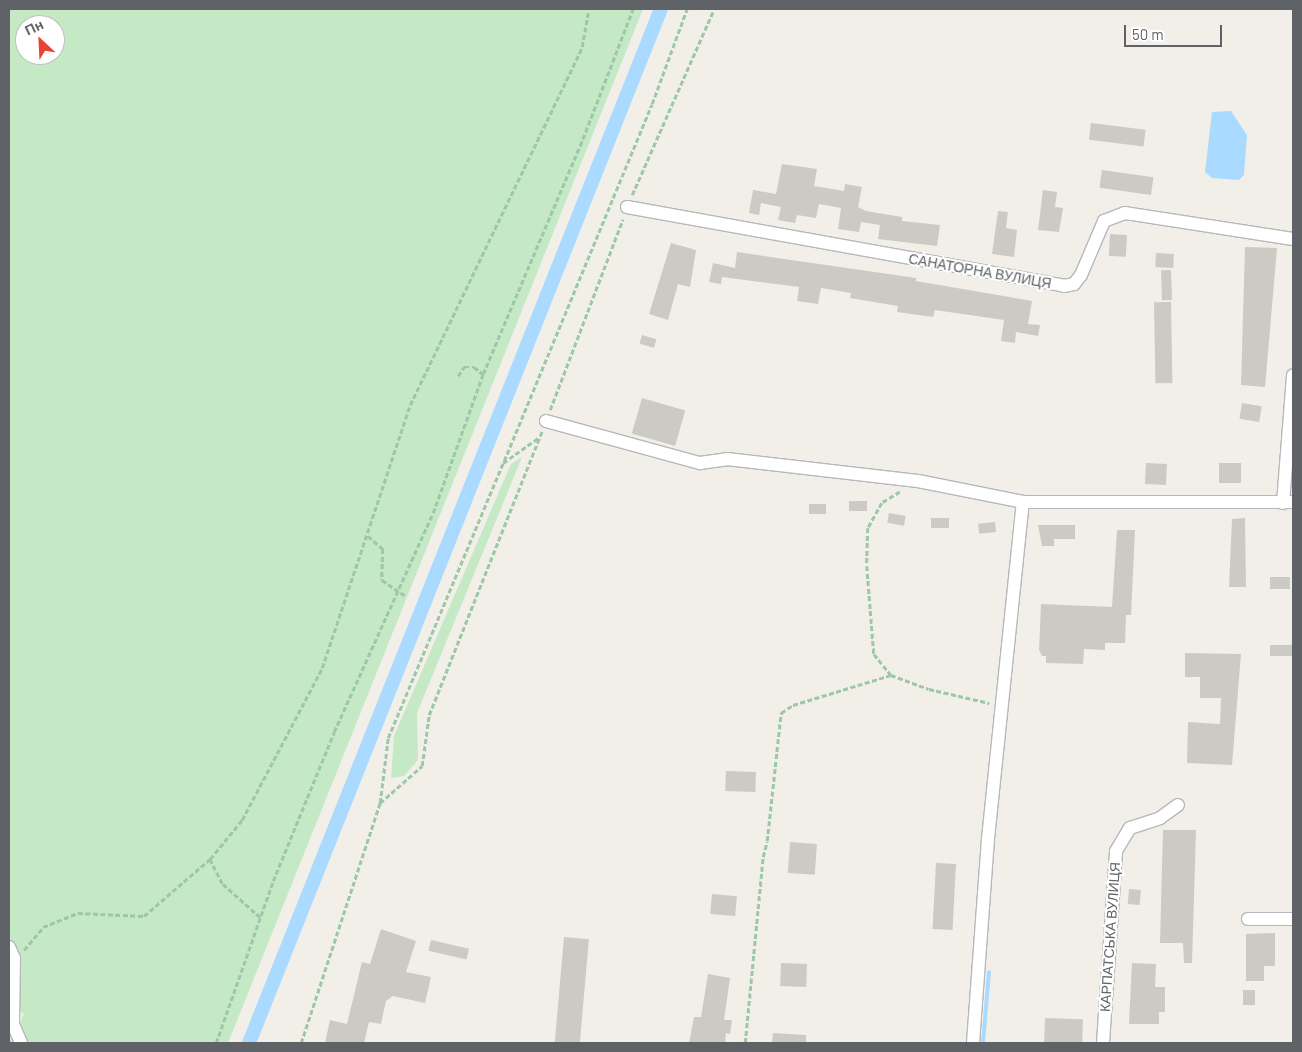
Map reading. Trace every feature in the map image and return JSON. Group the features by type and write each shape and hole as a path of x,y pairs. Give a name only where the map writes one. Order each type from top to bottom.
{"street":[{"name":"САНАТОРНА ВУЛИЦЯ","path":"627,207 1064,286 1074,284 1081,275 1104,221 1125,213 1293,239"},
{"path":"546,421 700,463 727,459 918,481 1023,502 1288,502 1293,374"},
{"path":"973,1043 1001,706 1023,502"},
{"name":"КАРПАТСЬКА ВУЛИЦЯ","path":"1103,1043 1116,851 1130,828 1160,818 1178,804"},
{"path":"1248,919 1293,919"},
{"path":"11,952 13,1024 21,1043"}],"path":[{"path":"11,952 43,928 78,913 144,916 210,860 242,820 322,668 368,536 410,404 582,47 588,9"},
{"path":"216,1043 260,917 334,732 433,513 483,374 580,146 633,9"},
{"path":"301,1043 380,802 388,738 652,104 687,9"},
{"path":"458,376 464,367 474,366 483,374"},
{"path":"380,802 422,766 429,715 546,421"},
{"path":"503,463 539,437"},
{"path":"918,481 882,503 868,528 866,566 874,654 891,675 930,689 1001,706"},
{"path":"368,536 383,549 382,580 397,592 406,596"},
{"path":"745,1043 763,857 769,831 781,714 793,705 891,675"},
{"path":"210,860 223,884 260,917"}],"green space":[{"path":"9,9 643,9 228,1043 9,1043 24,1014 9,1003"},
{"path":"522,457 417,713 418,760 404,776 391,778 394,736 511,464"}],"water":[{"path":"1231,111 1247,135 1244,175 1239,180 1212,178 1205,172 1212,112"}],"building":[{"path":"1091,123 1146,130 1144,147 1089,140"},
{"path":"782,164 817,169 814,186 844,191 845,184 862,187 858,207 866,211 902,217 902,221 940,225 937,246 878,239 880,225 861,222 859,232 838,229 841,208 819,204 816,218 797,215 795,223 778,220 781,207 761,203 759,215 749,213 753,190 776,194"},
{"path":"1102,170 1153,177 1151,195 1099,188"},
{"path":"1043,190 1057,192 1055,207 1063,208 1059,232 1038,230"},
{"path":"998,211 1008,212 1006,228 1017,230 1014,257 992,254"},
{"path":"1110,234 1127,235 1126,257 1109,256"},
{"path":"671,243 696,250 690,287 678,284 668,320 649,314"},
{"path":"1245,247 1277,248 1265,387 1241,385"},
{"path":"737,252 916,278 916,281 1032,301 1028,324 1040,325 1038,336 1016,332 1015,343 1001,341 1004,320 935,310 933,317 897,312 898,306 850,298 851,293 821,288 818,304 797,301 799,287 722,277 721,284 709,282 713,263 735,268"},
{"path":"1156,253 1174,254 1173,268 1155,267"},
{"path":"1161,270 1171,270 1172,300 1162,300"},
{"path":"1154,302 1171,302 1172,383 1155,383"},
{"path":"642,335 656,339 654,348 640,344"},
{"path":"642,398 685,410 675,446 632,434"},
{"path":"1242,403 1262,406 1259,422 1239,419"},
{"path":"1146,463 1167,464 1166,485 1145,484"},
{"path":"1219,463 1241,463 1241,483 1219,483"},
{"path":"849,501 867,501 867,511 849,511"},
{"path":"809,504 826,504 826,514 809,514"},
{"path":"889,513 906,516 904,526 887,523"},
{"path":"931,518 949,518 949,528 931,528"},
{"path":"1245,518 1246,587 1229,587 1232,519"},
{"path":"995,522 996,532 979,534 978,524"},
{"path":"1038,525 1075,525 1075,539 1054,539 1054,546 1042,546"},
{"path":"1117,530 1135,530 1131,615 1126,615 1125,643 1105,643 1105,650 1084,649 1083,664 1046,663 1046,656 1042,656 1039,650 1041,604 1112,607"},
{"path":"1270,577 1290,577 1290,589 1270,589"},
{"path":"1270,645 1293,645 1293,656 1270,656"},
{"path":"1185,653 1241,654 1232,765 1187,763 1188,722 1220,724 1221,698 1200,698 1200,677 1185,677"},
{"path":"726,771 756,772 755,792 725,791"},
{"path":"1163,830 1196,830 1192,963 1184,963 1183,943 1160,943"},
{"path":"790,842 817,844 815,875 788,873"},
{"path":"936,863 956,864 953,930 933,929"},
{"path":"1129,889 1141,890 1140,905 1128,904"},
{"path":"712,894 737,896 735,916 710,914"},
{"path":"381,929 416,941 406,972 431,977 425,1003 393,996 386,1001 381,1024 369,1022 364,1043 325,1043 330,1020 347,1024 362,962 370,964"},
{"path":"1275,933 1275,966 1264,966 1264,981 1246,981 1246,934"},
{"path":"564,937 589,939 580,1043 555,1043"},
{"path":"431,940 469,949 467,959 429,951"},
{"path":"781,963 807,964 806,987 780,986"},
{"path":"1132,963 1156,964 1155,987 1165,987 1165,1012 1159,1012 1159,1024 1129,1024"},
{"path":"708,974 730,978 724,1020 732,1020 730,1034 726,1033 725,1043 689,1043 694,1017 701,1017"},
{"path":"1243,990 1255,990 1255,1005 1243,1005"},
{"path":"1045,1018 1083,1019 1082,1043 1044,1043"},
{"path":"773,1033 806,1035 806,1043 772,1043"}],"waterway":[{"path":"249,1043 661,9"},
{"path":"983,1043 989,972"}]}
